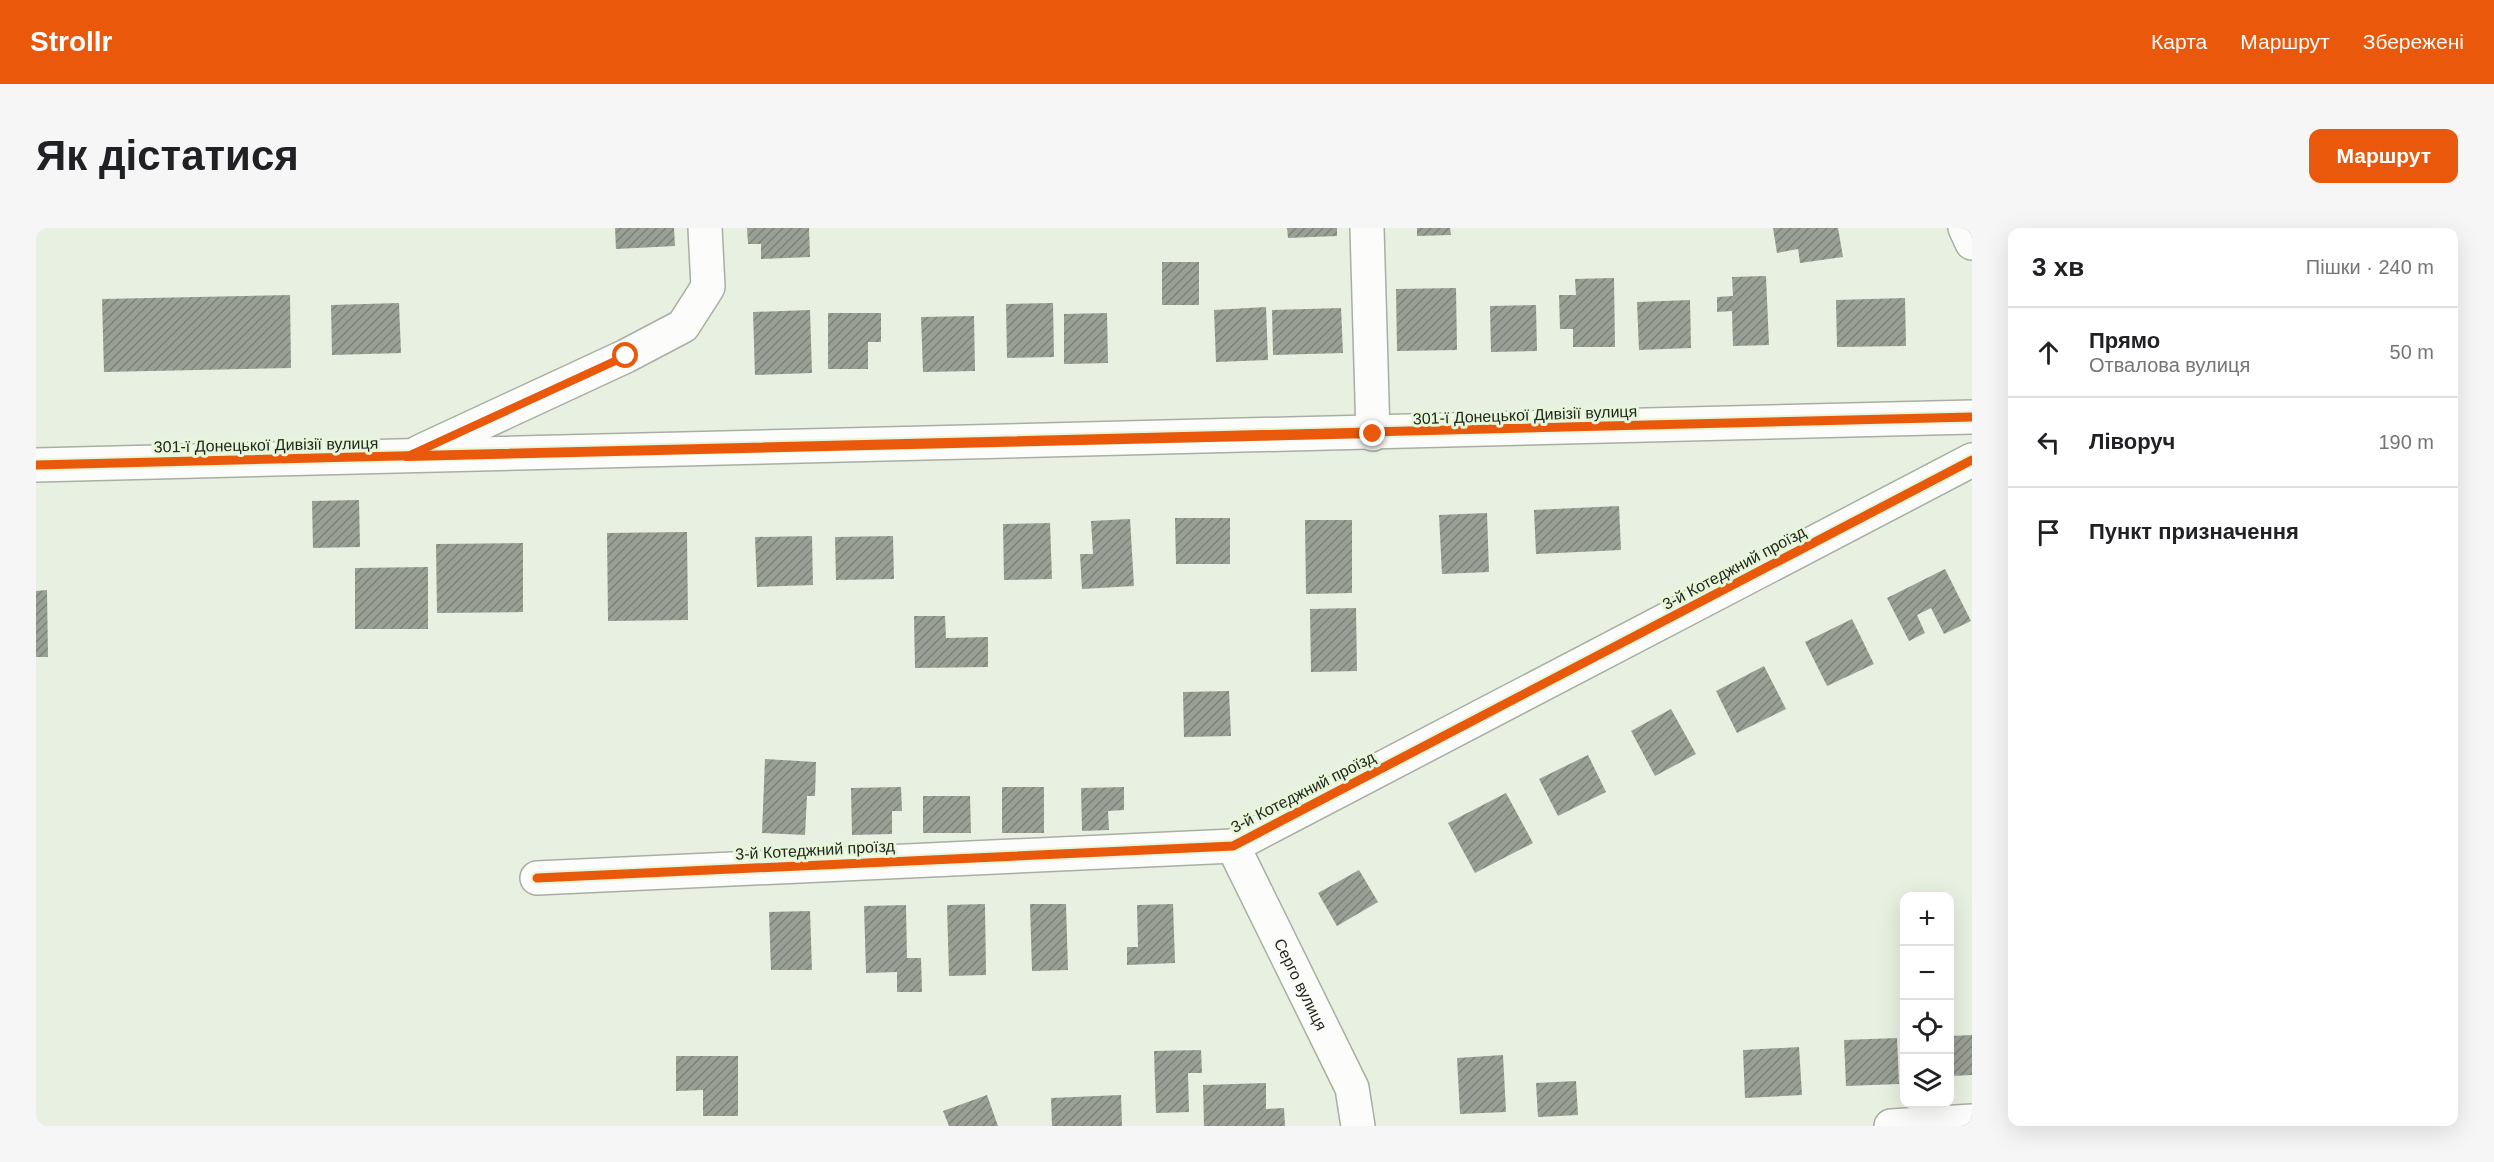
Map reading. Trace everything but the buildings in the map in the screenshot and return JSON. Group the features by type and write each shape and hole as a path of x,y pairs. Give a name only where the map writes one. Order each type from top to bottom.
{"street":[{"path":"406,457 626,356 683,326 708,287 705,228"},
{"path":"1367,228 1373,434"},
{"path":"1965,228 1972,243"},
{"name":"301-ї Донецької Дивізії вулиця","path":"36,465 1373,434 1972,417"},
{"name":"3-й Котеджний проїзд","path":"537,878 1233,846 1972,460"},
{"name":"Серго вулиця","path":"1233,846 1353,1088 1358,1126"},
{"path":"1891,1126 1972,1121"}],"cycle path":[{"path":"36,465 1972,417"},
{"path":"537,878 1233,846 1972,460"}],"route":[{"path":"626,356 406,457 1373,434"}]}
